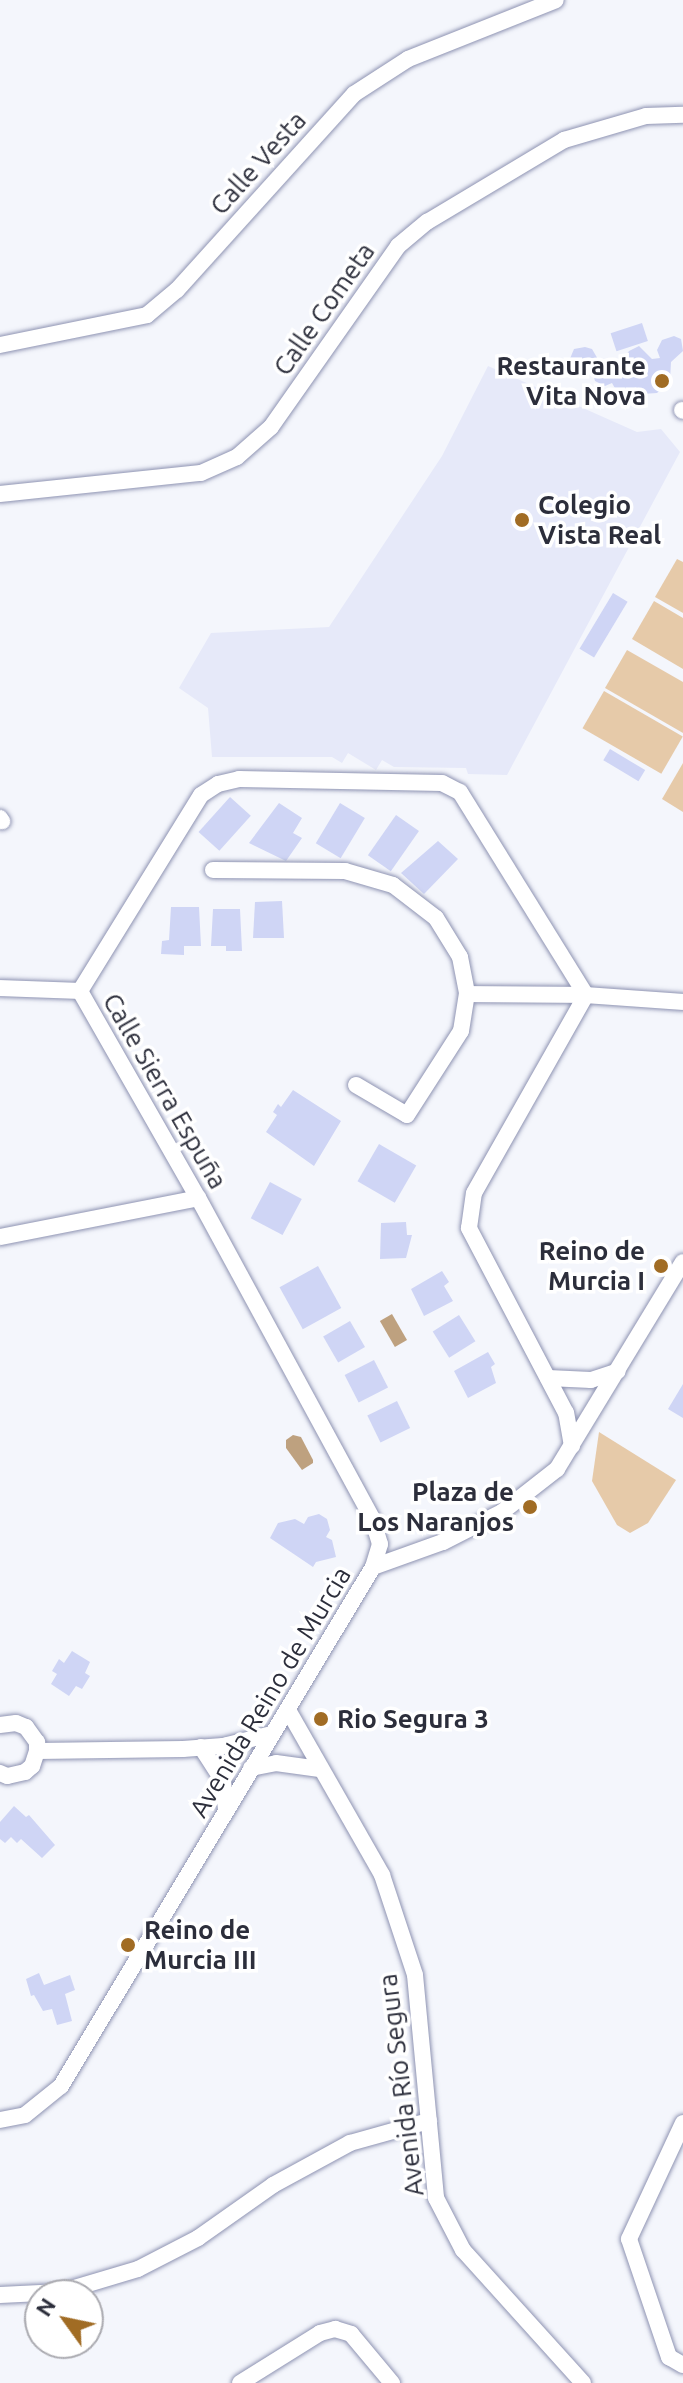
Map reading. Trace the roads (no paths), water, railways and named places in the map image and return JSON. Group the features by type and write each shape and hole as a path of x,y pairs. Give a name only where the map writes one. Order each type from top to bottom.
{"street":[{"name":"Calle Vesta","path":"0,345 147,315 177,290 354,94 408,59 556,0"},
{"name":"Calle Cometa","path":"0,494 201,473 237,457 271,427 398,246 427,222 564,140 646,116 683,115"},
{"name":"Calle Sierra Espuña","path":"373,1567 380,1544 372,1518 198,1198 80,991 201,795 218,784 239,779 442,783 460,792 586,995"},
{"path":"213,870 345,871 393,885 436,918 460,957 467,994 461,1031 407,1115 356,1085"},
{"path":"0,988 80,991"},
{"path":"467,994 586,995 683,1002"},
{"path":"572,1446 566,1413 469,1228 474,1193 586,995"},
{"path":"0,1237 198,1198"},
{"name":"Avenida Reino de Murcia","path":"0,2120 25,2115 61,2086 373,1567 443,1542 502,1512 557,1469 683,1262"},
{"path":"548,1378 591,1380 618,1371"},
{"name":"Avenida Río Segura","path":"288,1710 382,1875 415,1975 436,2198 463,2250 583,2383"},
{"path":"0,1725 16,1723 26,1727 37,1742 37,1751 25,1772 7,1776 0,1773"},
{"path":"37,1751 201,1747 272,1734"},
{"path":"201,1747 223,1781 226,1810"},
{"path":"251,1768 276,1763 320,1769"},
{"path":"0,2295 61,2292 138,2269 198,2238 273,2185 350,2143 429,2121"},
{"path":"683,2123 629,2239 669,2357 683,2365"},
{"path":"240,2383 320,2333 335,2329 351,2334 392,2383"}],"place":[{"name":"Restaurante Vita Nova","path":"662,381"},
{"name":"Colegio Vista Real","path":"522,520"},
{"name":"Reino de Murcia I","path":"661,1266"},
{"name":"Plaza de Los Naranjos","path":"530,1507"},
{"name":"Rio Segura 3","path":"321,1719"},
{"name":"Reino de Murcia III","path":"128,1945"}]}
